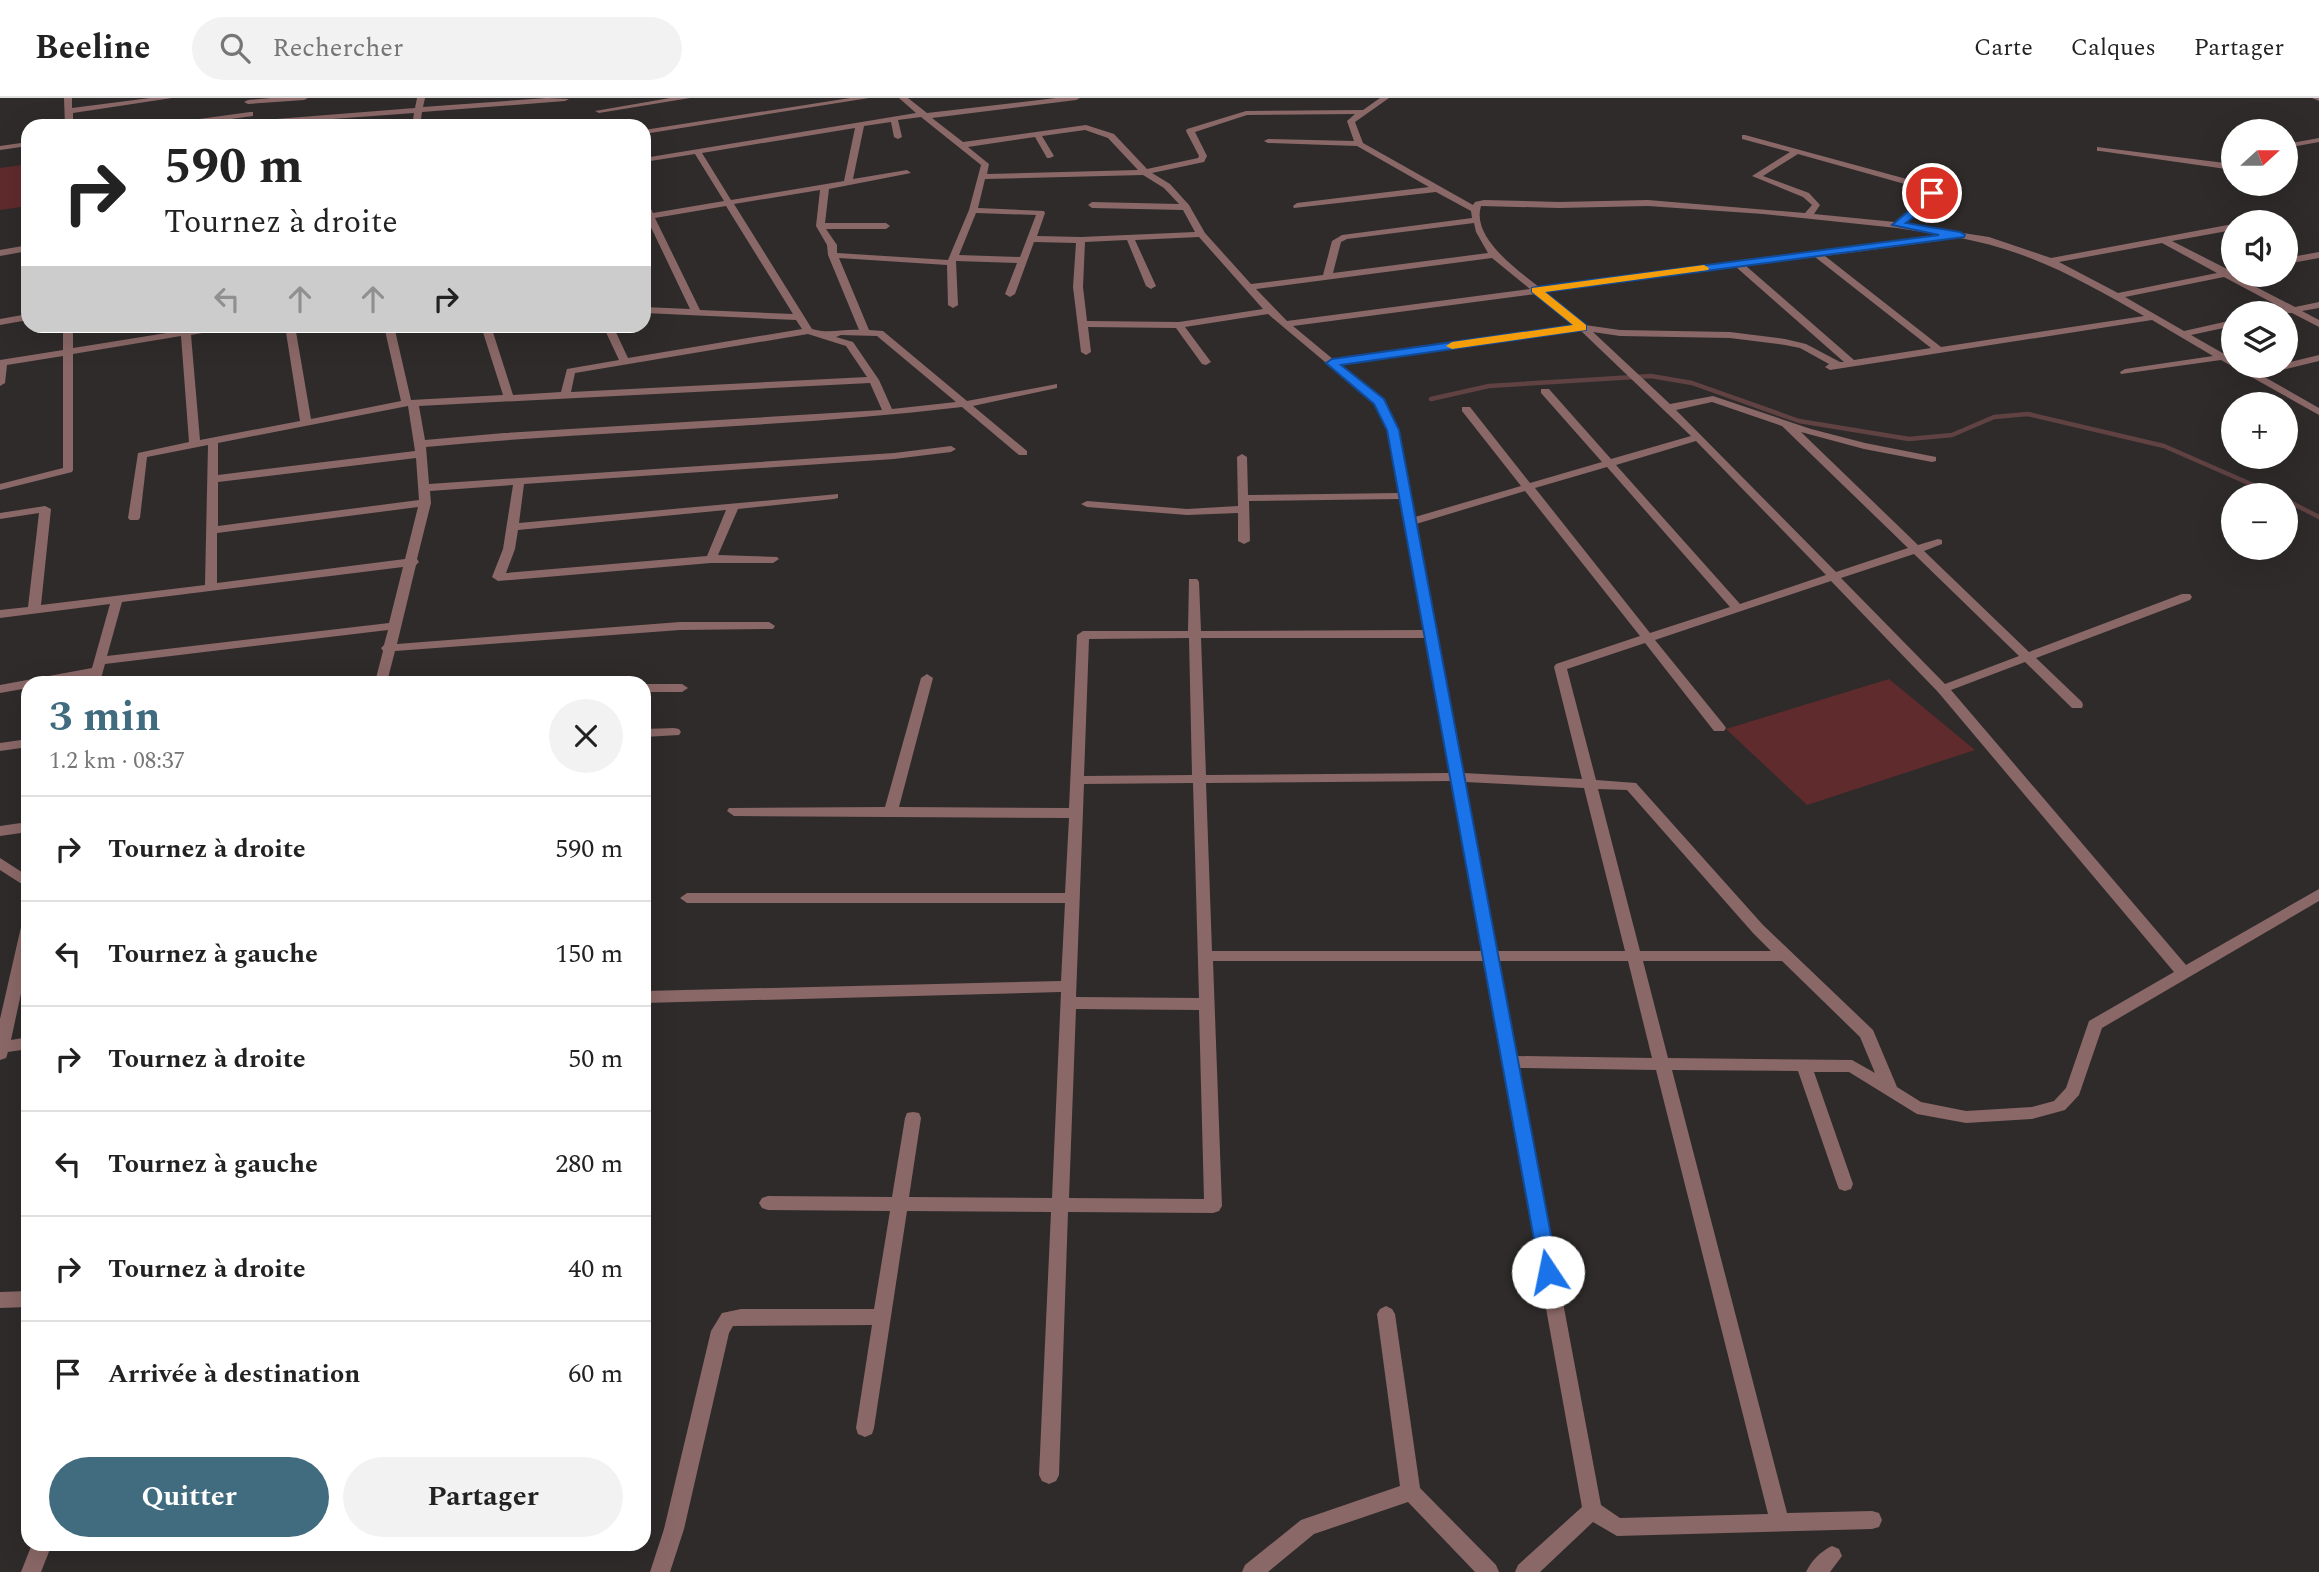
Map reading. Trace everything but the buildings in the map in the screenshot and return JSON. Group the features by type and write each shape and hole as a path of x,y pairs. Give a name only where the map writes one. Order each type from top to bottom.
{"street":[{"path":"68,98 69,119"},
{"path":"70,111 168,98"},
{"path":"251,119 249,99 304,98"},
{"path":"417,119 421,98"},
{"path":"603,119 598,108 686,98"},
{"path":"651,131 778,108 865,98"},
{"path":"903,98 985,164 973,210 952,260 953,305"},
{"path":"651,159 894,119 1076,98"},
{"path":"1359,144 1351,121 1385,98"},
{"path":"282,119 565,99 561,119"},
{"path":"982,177 1145,172 1201,160 1203,156 1190,131 1238,114 1365,112"},
{"path":"894,119 898,137"},
{"path":"848,183 860,124"},
{"path":"962,145 1086,127 1111,136 1145,172 1167,186 1186,207 1201,234 1283,324 1379,402 1393,430 1592,1510 1617,1527 1872,1520"},
{"path":"1037,134 1050,156"},
{"path":"1745,137 1922,186 1932,193 1930,198 1897,225"},
{"path":"2298,144 2319,140"},
{"path":"1268,141 1359,144 1476,215"},
{"path":"0,148 21,145"},
{"path":"2100,149 2221,165"},
{"path":"697,151 808,331"},
{"path":"1798,151 1756,176 1806,195 1816,205 1808,215"},
{"path":"651,215 907,173"},
{"path":"825,186 820,226 832,245 833,255 865,333"},
{"path":"1297,206 1437,189"},
{"path":"2184,973 1943,688 1668,408 1582,327 1494,255 1480,232 1476,215 1478,204 1648,203 1808,215 1897,225 1989,240 2050,261 2221,356"},
{"path":"1091,205 1186,207"},
{"path":"973,210 1041,213 1010,294"},
{"path":"1327,277 1337,241 1345,237 1476,215"},
{"path":"651,224 697,313"},
{"path":"820,226 886,226"},
{"path":"2050,261 2221,229"},
{"path":"1031,239 1081,240 1201,234"},
{"path":"1283,324 1960,235"},
{"path":"1130,237 1151,286"},
{"path":"1081,240 1078,287 1086,352"},
{"path":"2163,240 2221,269"},
{"path":"0,253 21,249"},
{"path":"1816,253 1939,351"},
{"path":"2298,258 2319,254"},
{"path":"833,255 1024,260"},
{"path":"1251,287 1494,255"},
{"path":"1738,264 1852,364"},
{"path":"2117,296 2221,275"},
{"path":"2254,287 2278,301"},
{"path":"2298,309 2319,304"},
{"path":"651,310 800,317"},
{"path":"1083,324 1179,325 1270,311"},
{"path":"2298,312 2319,324"},
{"path":"1826,368 2154,317"},
{"path":"0,322 21,318"},
{"path":"1179,325 1206,362"},
{"path":"2182,334 2221,326"},
{"path":"1332,363 1582,327 1620,333 1730,335 1785,342 1803,346 1839,366"},
{"path":"565,395 572,371 808,331 850,344 874,380 888,413"},
{"path":"826,337 841,332 880,333 1023,453"},
{"path":"0,487 68,470 68,333"},
{"path":"0,383 1,363 180,333"},
{"path":"186,333 195,445"},
{"path":"291,333 306,423"},
{"path":"382,676 387,648 413,562 425,503 421,449 391,333"},
{"path":"488,333 509,398"},
{"path":"611,333 625,362"},
{"path":"2298,363 2319,358"},
{"path":"2125,372 2221,361"},
{"path":"2261,378 2319,412"},
{"path":"134,518 142,455 410,403 874,380"},
{"path":"212,479 504,436 888,413 965,404 1053,386"},
{"path":"1545,391 1738,609"},
{"path":"1668,408 1713,399 1786,424 1864,446 1933,459"},
{"path":"1466,409 1719,728"},
{"path":"1786,424 2077,705"},
{"path":"1409,522 1698,437"},
{"path":"211,588 213,441"},
{"path":"424,488 894,456 951,449"},
{"path":"1242,457 1244,541"},
{"path":"519,482 509,549 498,577 711,559 773,559"},
{"path":"512,527 834,496"},
{"path":"1087,504 1187,512 1243,503 1405,496"},
{"path":"212,530 425,503"},
{"path":"711,559 734,505"},
{"path":"1,513 44,509 34,611"},
{"path":"1780,1523 1560,667 1938,542"},
{"path":"0,614 413,562"},
{"path":"768,1203 1213,1206 1193,582"},
{"path":"1943,688 2186,597"},
{"path":"97,672 117,600"},
{"path":"73,676 394,626"},
{"path":"387,648 680,626 769,626"},
{"path":"1049,1475 1083,635 1430,634"},
{"path":"891,812 927,678"},
{"path":"0,690 21,686"},
{"path":"651,688 682,688"},
{"path":"651,733 674,732"},
{"path":"0,747 21,744"},
{"path":"1077,780 1457,777 1632,786 1758,929 1867,1034 1891,1092"},
{"path":"734,811 1076,813"},
{"path":"0,831 21,828"},
{"path":"0,863 21,878"},
{"path":"1509,1062 1852,1066 1917,1108 1966,1117 2032,1113 2059,1106 2073,1091 2095,1025 2319,894"},
{"path":"687,898 1072,898"},
{"path":"1205,956 1786,956"},
{"path":"21,958 0,1050 21,1044"},
{"path":"651,997 1068,986"},
{"path":"1068,1003 1206,1004"},
{"path":"1804,1065 1845,1184"},
{"path":"865,1428 913,1118"},
{"path":"0,1300 21,1299"},
{"path":"1386,1314 1411,1492 1489,1572"},
{"path":"660,1572 674,1529 720,1331 728,1320 741,1317 883,1317"},
{"path":"1252,1572 1308,1527 1411,1492"},
{"path":"1525,1572 1592,1510"},
{"path":"31,1572 39,1551"},
{"path":"1816,1572 1832,1556"}],"shaded area":[{"path":"21,165 21,207 0,210 0,168"},
{"path":"1889,679 1975,750 1807,805 1726,729"}],"waterway":[{"path":"1431,399 1489,386 1651,376 1692,383 1799,421 1909,439 1952,435 1994,417 2028,414 2164,446 2249,483"},
{"path":"2298,506 2319,517"}],"slow traffic":[{"path":"1452,346 1582,327 1536,290 1704,268"}],"route":[{"path":"1548,1272 1393,430 1379,402 1332,363 1582,327 1536,290 1960,235 1897,225 1930,198 1932,193"}]}
